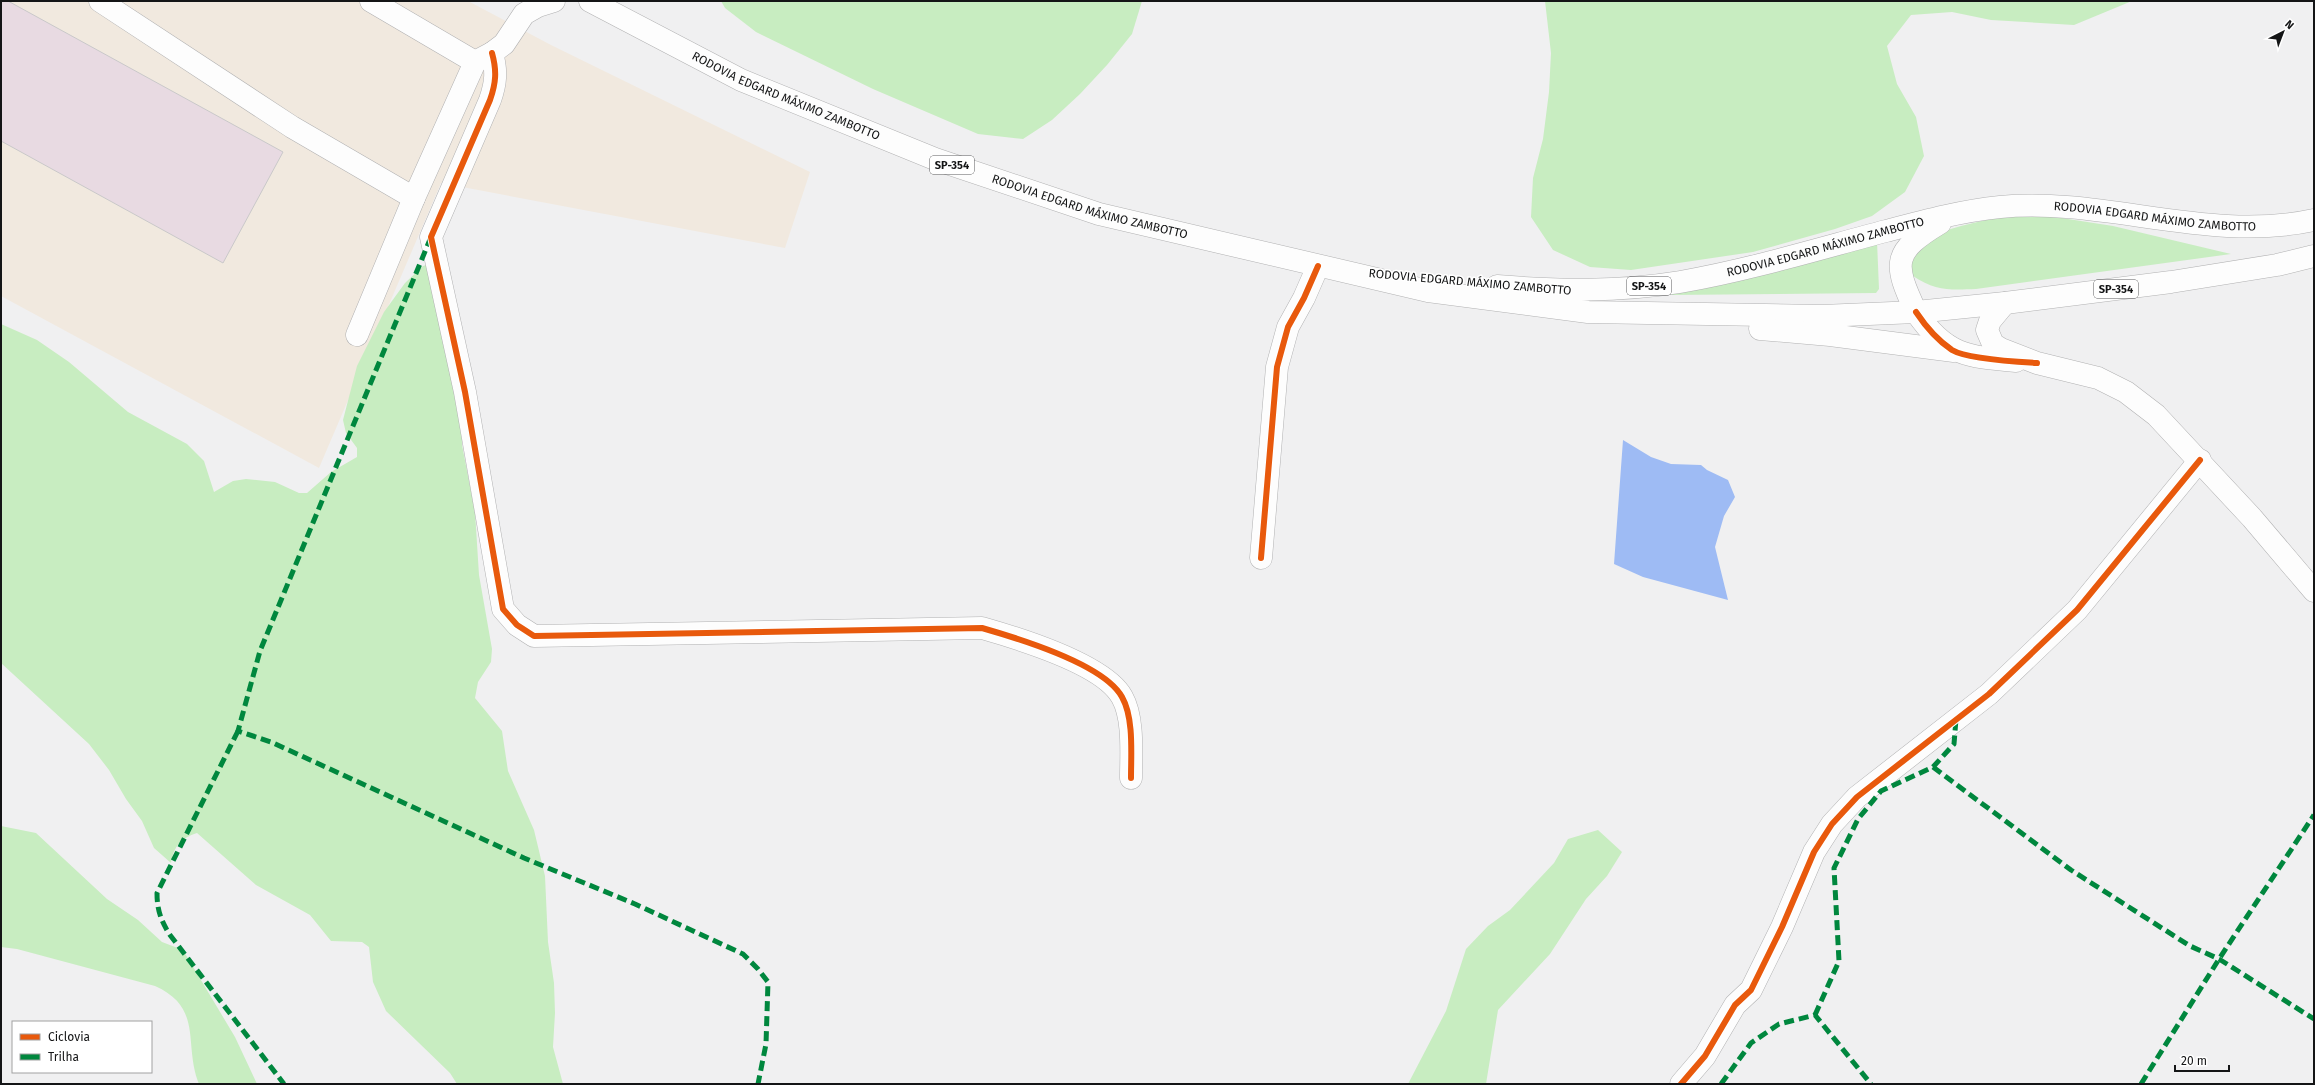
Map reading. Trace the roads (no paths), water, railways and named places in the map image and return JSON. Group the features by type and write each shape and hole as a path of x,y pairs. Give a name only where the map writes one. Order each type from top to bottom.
{"main road":[{"path":"100,1 292,127 414,198"},
{"path":"371,1 484,57 496,67 496,82 490,100 430,237 465,392 503,609 517,626 534,636 982,628 1031,642 1110,681 1122,697 1130,730 1131,778"},
{"path":"356,335 414,198 484,57 504,44 523,7 538,6 554,1"},
{"name":"RODOVIA EDGARD MÁXIMO ZAMBOTTO","path":"590,1 741,80 934,159 1099,214 1428,291 1588,312 1822,316 1916,312 2005,303 2171,282 2277,265 2314,256"},
{"name":"RODOVIA EDGARD MÁXIMO ZAMBOTTO","path":"1326,268 1561,291 1615,290 1680,282 1739,269 1955,213 2001,207 2049,206 2092,208 2197,224 2247,228 2282,227 2314,220"},
{"path":"1954,351 1934,335 1916,312 1904,284 1900,260 1904,251 1912,241 1955,213"},
{"path":"1261,558 1277,367 1288,327 1304,298 1326,268"},
{"path":"2005,303 1990,321 1987,330 1988,337 1993,344 2001,349 2037,363 2098,378 2126,392 2156,414 2200,460 2274,543 2314,592"},
{"path":"1588,312 1633,322 1830,334 1954,351 1997,360 2037,363"},
{"path":"1681,1084 1705,1056 1734,1005 1751,990 1782,927 1814,852 1832,824 1857,798 1989,694 2077,610 2200,460"}],"water":[{"path":"1623,440 1651,457 1671,464 1701,465 1707,470 1728,480 1735,497 1724,516 1715,547 1728,600 1643,577 1614,564"}]}
